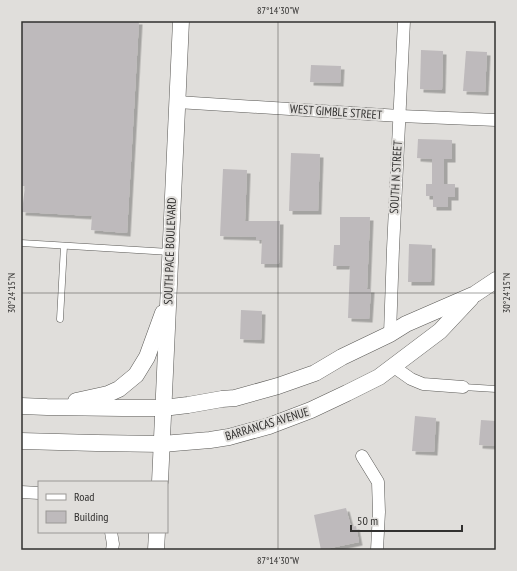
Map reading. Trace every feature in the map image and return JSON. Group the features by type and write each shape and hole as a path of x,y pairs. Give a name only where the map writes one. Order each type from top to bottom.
{"main road":[{"name":"SOUTH PACE BOULEVARD","path":"160,481 181,21"},
{"name":"BARRANCAS AVENUE","path":"21,406 163,408 235,398 278,386 315,373 390,334 406,324 475,294 496,280"},
{"name":"BARRANCAS AVENUE","path":"21,441 96,444 162,444 229,437 269,426 312,410 379,377 440,331 475,294"},
{"path":"47,407 108,394 119,389 136,375 147,357 168,298"},
{"path":"156,550 157,533"}],"street":[{"name":"SOUTH N STREET","path":"390,334 404,21"},
{"name":"WEST GIMBLE STREET","path":"177,102 400,116 496,120"},
{"path":"394,366 411,379 423,384 463,387"},
{"path":"362,456 378,482 379,512 377,550"},
{"path":"21,492 38,493"},
{"path":"111,533 113,544 112,550"}],"lane":[{"path":"21,244 170,252"},
{"path":"60,319 64,246"},
{"path":"463,387 496,389"}],"building":[{"path":"21,21 139,21 127,233 91,230 92,216 22,212 25,186 21,186"},
{"path":"421,50 443,51 442,90 420,89"},
{"path":"466,51 487,52 485,92 463,91"},
{"path":"311,65 341,66 340,83 310,82"},
{"path":"418,139 452,140 452,159 444,159 444,184 455,184 455,197 448,197 448,207 433,207 433,196 426,196 426,184 432,184 432,159 417,158"},
{"path":"291,153 320,154 318,211 289,211"},
{"path":"223,169 247,170 245,221 280,221 279,264 261,264 262,240 256,240 256,237 220,236"},
{"path":"340,217 370,217 367,289 371,289 369,319 348,318 350,266 333,266 334,245 340,245"},
{"path":"409,244 432,245 431,282 408,282"},
{"path":"241,310 262,311 261,340 240,339"},
{"path":"415,416 436,418 434,452 412,451"},
{"path":"481,420 496,421 496,446 479,445"},
{"path":"346,508 351,527 356,526 359,542 321,550 314,515"}]}
